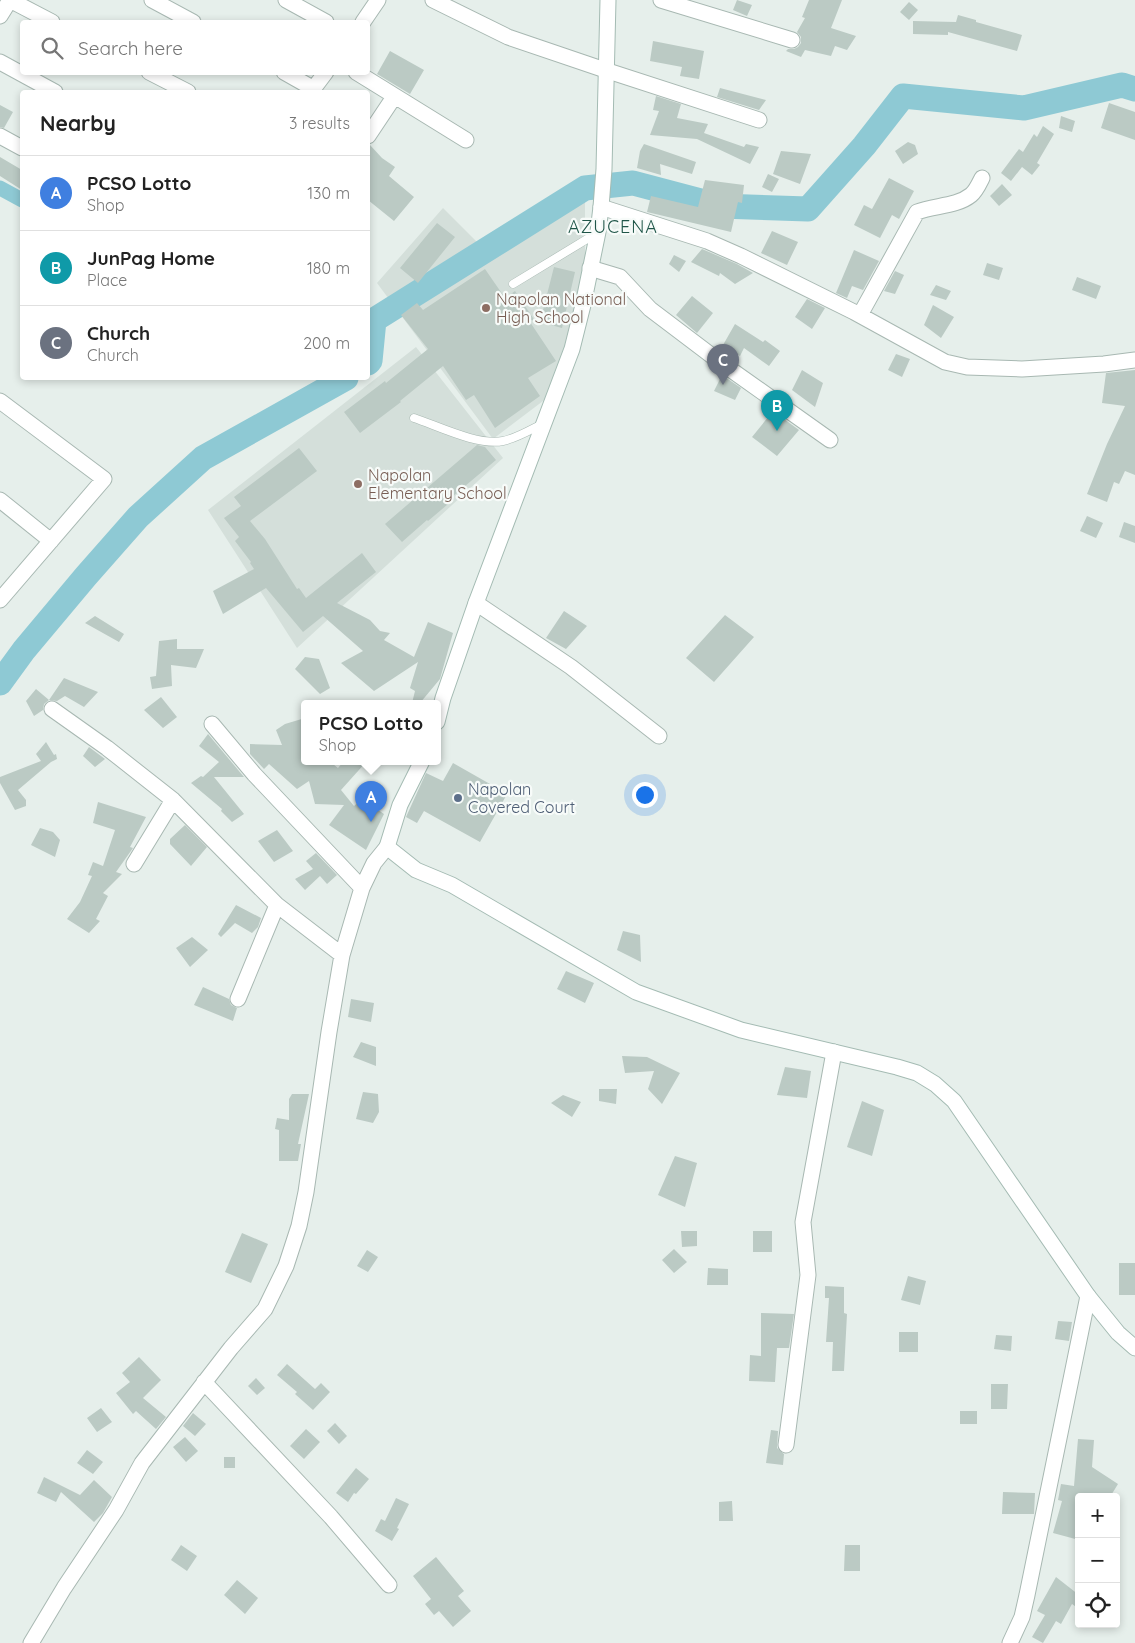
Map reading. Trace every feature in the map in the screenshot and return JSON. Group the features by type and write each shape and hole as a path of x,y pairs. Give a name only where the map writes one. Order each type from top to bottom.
{"street":[{"path":"0,16 10,0 48,20"},
{"path":"152,0 189,20"},
{"path":"286,0 322,20"},
{"path":"364,20 378,0"},
{"path":"433,0 508,37 759,120"},
{"path":"441,706 476,603 572,349 583,305 598,232 601,207 604,169 608,0"},
{"path":"661,0 792,40"},
{"path":"0,62 20,73"},
{"path":"24,75 51,90"},
{"path":"155,75 184,90"},
{"path":"288,75 311,90"},
{"path":"313,90 324,75"},
{"path":"361,75 466,140"},
{"path":"370,133 394,97"},
{"path":"0,136 20,147"},
{"path":"860,315 917,212 928,207 962,201 972,194 982,178"},
{"path":"601,207 707,241 804,286 945,362 966,367 1022,369 1104,364 1135,360"},
{"path":"590,268 620,277 650,309 720,362 830,440"},
{"path":"0,401 104,479 51,541 2,593"},
{"path":"0,500 51,541"},
{"path":"476,603 571,668 659,736"},
{"path":"52,709 107,748 173,800 277,905 342,955"},
{"path":"212,724 254,774 362,888"},
{"path":"31,1643 64,1588 116,1510 142,1463 204,1382 265,1309 286,1266 299,1226 306,1192 342,955 362,888 374,864 387,847 400,805 420,765"},
{"path":"134,864 173,800"},
{"path":"387,847 416,870 452,885 636,992 741,1030 897,1067 917,1073 935,1084 954,1101 1088,1296 1118,1333 1135,1348"},
{"path":"238,999 277,905"},
{"path":"786,1445 808,1275 803,1222 834,1052"},
{"path":"1010,1643 1022,1617 1027,1595 1088,1296"},
{"path":"204,1382 332,1517 389,1586"}],"lane":[{"path":"513,284 598,232"},
{"path":"414,418 466,436 494,442 516,437 543,423"}],"shaded area":[{"name":"Napolan National High School","path":"585,199 585,260 573,333 547,398 493,439 377,283 443,208 491,256"},
{"name":"Napolan Elementary School","path":"416,347 503,458 297,648 208,510"}],"building":[{"path":"737,0 752,5 747,16 733,10"},
{"path":"809,0 842,0 831,28 856,36 847,50 835,46 831,56 805,50 801,57 786,51 798,47 801,43 801,37 797,32 805,18 802,17"},
{"path":"909,2 918,10 909,20 900,12"},
{"path":"958,15 1022,35 1017,51 948,32 948,35 913,34 913,21 956,22"},
{"path":"653,41 704,51 699,79 680,76 682,67 650,61"},
{"path":"390,51 424,70 410,94 377,74"},
{"path":"720,88 766,100 759,110 717,97"},
{"path":"656,96 681,104 677,118 708,124 704,133 744,147 746,144 759,147 750,164 697,139 650,135 659,111 653,110"},
{"path":"1109,103 1135,112 1135,140 1101,128"},
{"path":"0,105 13,112 4,128 0,127"},
{"path":"1061,116 1075,121 1072,132 1059,128"},
{"path":"1043,126 1054,134 1037,163 1040,165 1032,175 1022,167 1011,181 1001,173 1019,149 1023,152 1034,134 1037,137"},
{"path":"908,142 915,145 918,154 903,164 895,151"},
{"path":"644,144 696,162 692,174 660,164 661,175 637,168 640,151"},
{"path":"370,145 382,158 395,167 389,176 414,197 394,221 370,202"},
{"path":"781,151 811,154 800,184 773,174"},
{"path":"0,157 20,169 20,189 0,176"},
{"path":"768,174 779,179 772,192 762,187"},
{"path":"889,178 914,191 899,219 892,215 880,238 854,225 864,205 872,209"},
{"path":"705,180 744,185 742,203 738,202 731,232 647,212 651,196 698,207"},
{"path":"1002,184 1012,195 999,206 990,196"},
{"path":"437,223 455,237 418,283 400,268"},
{"path":"772,231 798,242 787,265 761,253"},
{"path":"702,249 753,273 735,284 720,273 719,276 691,262"},
{"path":"854,250 879,261 863,290 852,286 847,298 836,293"},
{"path":"674,255 686,261 679,272 669,264"},
{"path":"987,263 1003,268 999,280 983,275"},
{"path":"554,267 575,272 562,328 540,322"},
{"path":"485,269 505,298 515,291 535,321 528,319 556,361 528,378 540,396 495,428 474,395 466,400 443,366 401,402 360,433 344,412 385,381 386,383 428,349 401,315 417,303 423,310"},
{"path":"895,271 904,275 895,294 884,291"},
{"path":"1077,277 1101,286 1096,299 1072,290"},
{"path":"936,285 951,291 946,300 930,295"},
{"path":"692,296 713,313 697,333 676,315"},
{"path":"807,299 825,308 812,329 795,317"},
{"path":"933,305 954,317 941,338 924,325"},
{"path":"735,324 763,342 765,340 780,351 769,366 744,348 740,356 723,345"},
{"path":"896,354 910,359 902,377 888,370"},
{"path":"802,370 823,383 815,407 792,390"},
{"path":"1135,370 1135,475 1125,471 1119,484 1114,482 1107,502 1087,494 1125,406 1102,403 1106,373"},
{"path":"722,375 741,388 735,400 714,391"},
{"path":"773,411 799,430 777,456 752,437"},
{"path":"477,445 485,447 496,460 452,497 454,499 402,542 385,524"},
{"path":"299,448 317,471 250,521 265,539 297,589 299,588 306,598 362,553 376,572 337,603 370,620 380,631 390,633 384,640 414,657 428,622 453,633 440,679 422,700 413,700 415,691 410,688 418,662 374,691 341,663 363,651 323,616 303,632 266,588 223,614 213,591 254,569 235,541 239,537 224,518 241,506 234,497"},
{"path":"1087,516 1103,523 1096,538 1080,531"},
{"path":"1124,522 1135,526 1135,543 1119,537"},
{"path":"564,611 587,626 566,649 546,638"},
{"path":"725,615 754,637 714,682 686,658"},
{"path":"95,616 124,634 119,642 85,623"},
{"path":"177,639 177,649 204,649 196,668 171,665 172,686 152,689 150,677 156,676 159,641"},
{"path":"305,657 319,659 330,688 320,694 295,669"},
{"path":"64,678 98,692 84,707 65,696 57,701 49,700"},
{"path":"36,689 49,700 44,704 43,710 34,716 26,701"},
{"path":"161,697 177,717 163,728 144,710"},
{"path":"301,719 301,765 334,765 338,768 341,765 363,765 341,790 354,806 362,799 384,814 366,850 329,825 344,805 315,804 309,781 297,789 269,764 264,769 250,754 250,744 282,745 276,730 285,724"},
{"path":"208,734 244,777 214,777 244,814 232,822 221,811 222,809 191,783 201,776 203,777 219,762 199,746"},
{"path":"46,742 54,755 56,754 57,759 18,790 26,800 26,806 15,810 0,783 0,777 41,761 36,754"},
{"path":"89,747 105,759 95,767 83,756"},
{"path":"453,763 490,784 488,787 506,796 480,842 424,811 417,823 406,817 426,773 443,781"},
{"path":"98,802 146,817 130,847 133,848 116,872 122,874 103,893 108,896 96,919 100,921 89,933 67,919 80,902 92,876 88,875 93,862 103,866 115,830 93,823"},
{"path":"185,825 207,847 191,866 170,844 170,839"},
{"path":"40,828 53,832 60,840 55,857 31,845"},
{"path":"277,830 293,851 274,862 258,841"},
{"path":"316,853 337,875 327,884 320,876 305,890 295,879 313,869 306,861"},
{"path":"236,905 261,918 258,927 252,933 235,923 221,937 218,934"},
{"path":"623,931 640,935 641,962 617,950"},
{"path":"192,937 208,950 190,967 176,948"},
{"path":"566,971 594,983 585,1003 557,989"},
{"path":"203,987 229,999 231,1005 237,1008 233,1021 194,1005"},
{"path":"351,999 374,1003 371,1022 348,1017"},
{"path":"361,1042 376,1047 376,1066 353,1057"},
{"path":"622,1056 647,1057 680,1073 662,1104 648,1089 654,1071 625,1073"},
{"path":"785,1067 811,1071 807,1098 777,1095"},
{"path":"599,1089 617,1089 616,1104 599,1101"},
{"path":"363,1092 378,1094 379,1112 373,1123 356,1119"},
{"path":"292,1094 309,1094 298,1144 301,1144 298,1161 279,1161 279,1130 275,1129 277,1118 289,1120 289,1099"},
{"path":"563,1095 581,1102 572,1117 551,1103"},
{"path":"862,1101 884,1110 872,1156 847,1147"},
{"path":"675,1156 697,1163 685,1207 658,1195"},
{"path":"681,1231 697,1231 697,1246 682,1247"},
{"path":"753,1231 772,1231 772,1252 753,1252"},
{"path":"242,1233 268,1244 251,1283 225,1272"},
{"path":"674,1249 687,1262 674,1273 662,1260"},
{"path":"367,1250 378,1257 368,1272 357,1266"},
{"path":"1119,1263 1135,1263 1135,1295 1119,1295"},
{"path":"708,1268 728,1269 728,1285 707,1285"},
{"path":"908,1276 926,1281 920,1305 901,1300"},
{"path":"825,1286 844,1287 844,1313 847,1314 844,1371 832,1371 833,1342 826,1342 829,1298 825,1298"},
{"path":"761,1313 794,1314 789,1348 777,1348 775,1382 749,1381 750,1355 761,1356"},
{"path":"1058,1321 1072,1322 1069,1341 1055,1339"},
{"path":"899,1332 918,1332 918,1352 899,1352"},
{"path":"996,1335 1012,1336 1011,1351 994,1349"},
{"path":"139,1357 161,1380 143,1398 166,1417 156,1429 136,1411 133,1414 116,1393 130,1382 122,1373"},
{"path":"287,1364 315,1389 321,1383 330,1392 313,1410 295,1394 297,1392 277,1375"},
{"path":"256,1378 265,1388 257,1395 248,1386"},
{"path":"991,1384 1008,1384 1007,1409 991,1409"},
{"path":"101,1408 112,1422 97,1432 87,1418"},
{"path":"960,1411 977,1411 977,1424 960,1424"},
{"path":"193,1413 206,1424 195,1436 183,1426"},
{"path":"335,1423 347,1436 339,1444 327,1431"},
{"path":"306,1429 320,1442 304,1459 290,1446"},
{"path":"771,1430 778,1431 777,1448 784,1454 783,1465 766,1463"},
{"path":"185,1437 198,1451 186,1462 173,1447"},
{"path":"1078,1439 1094,1440 1092,1467 1118,1484 1112,1493 1075,1493 1075,1539 1053,1533 1062,1501 1058,1500 1061,1484 1074,1486"},
{"path":"87,1450 103,1462 93,1474 77,1463"},
{"path":"224,1457 235,1457 235,1468 224,1468"},
{"path":"356,1468 369,1479 356,1494 354,1493 348,1502 336,1493"},
{"path":"44,1477 80,1495 94,1480 112,1497 103,1513 94,1522 61,1492 56,1502 37,1493"},
{"path":"1003,1492 1035,1493 1034,1514 1002,1514"},
{"path":"396,1498 409,1504 392,1541 375,1531 381,1519 385,1521"},
{"path":"732,1501 733,1521 719,1521 719,1502"},
{"path":"181,1545 197,1556 187,1571 171,1560"},
{"path":"845,1545 860,1545 860,1571 844,1571"},
{"path":"436,1557 464,1591 458,1596 471,1611 453,1627 439,1611 434,1615 425,1604 431,1599 413,1576"},
{"path":"1056,1577 1075,1592 1075,1606 1072,1604 1061,1624 1056,1621 1043,1643 1032,1637 1045,1615 1037,1611"},
{"path":"237,1580 258,1598 245,1614 224,1595"}],"waterway":[{"path":"370,361 374,320 585,188 633,183 720,206 808,209 864,146 903,96 1024,108 1122,85 1135,89"},
{"path":"0,188 20,199"},
{"path":"0,683 24,650 138,517 203,458 342,380"}],"place":[{"name":"Napolan National High School","path":"486,308"},
{"name":"Church","path":"723,385"},
{"name":"JunPag Home","path":"777,431"},
{"name":"Napolan Elementary School","path":"358,484"},
{"name":"Napolan Covered Court","path":"458,798"},
{"name":"PCSO Lotto","path":"371,822"}],"district":[{"name":"AZUCENA","path":"613,227"}]}
